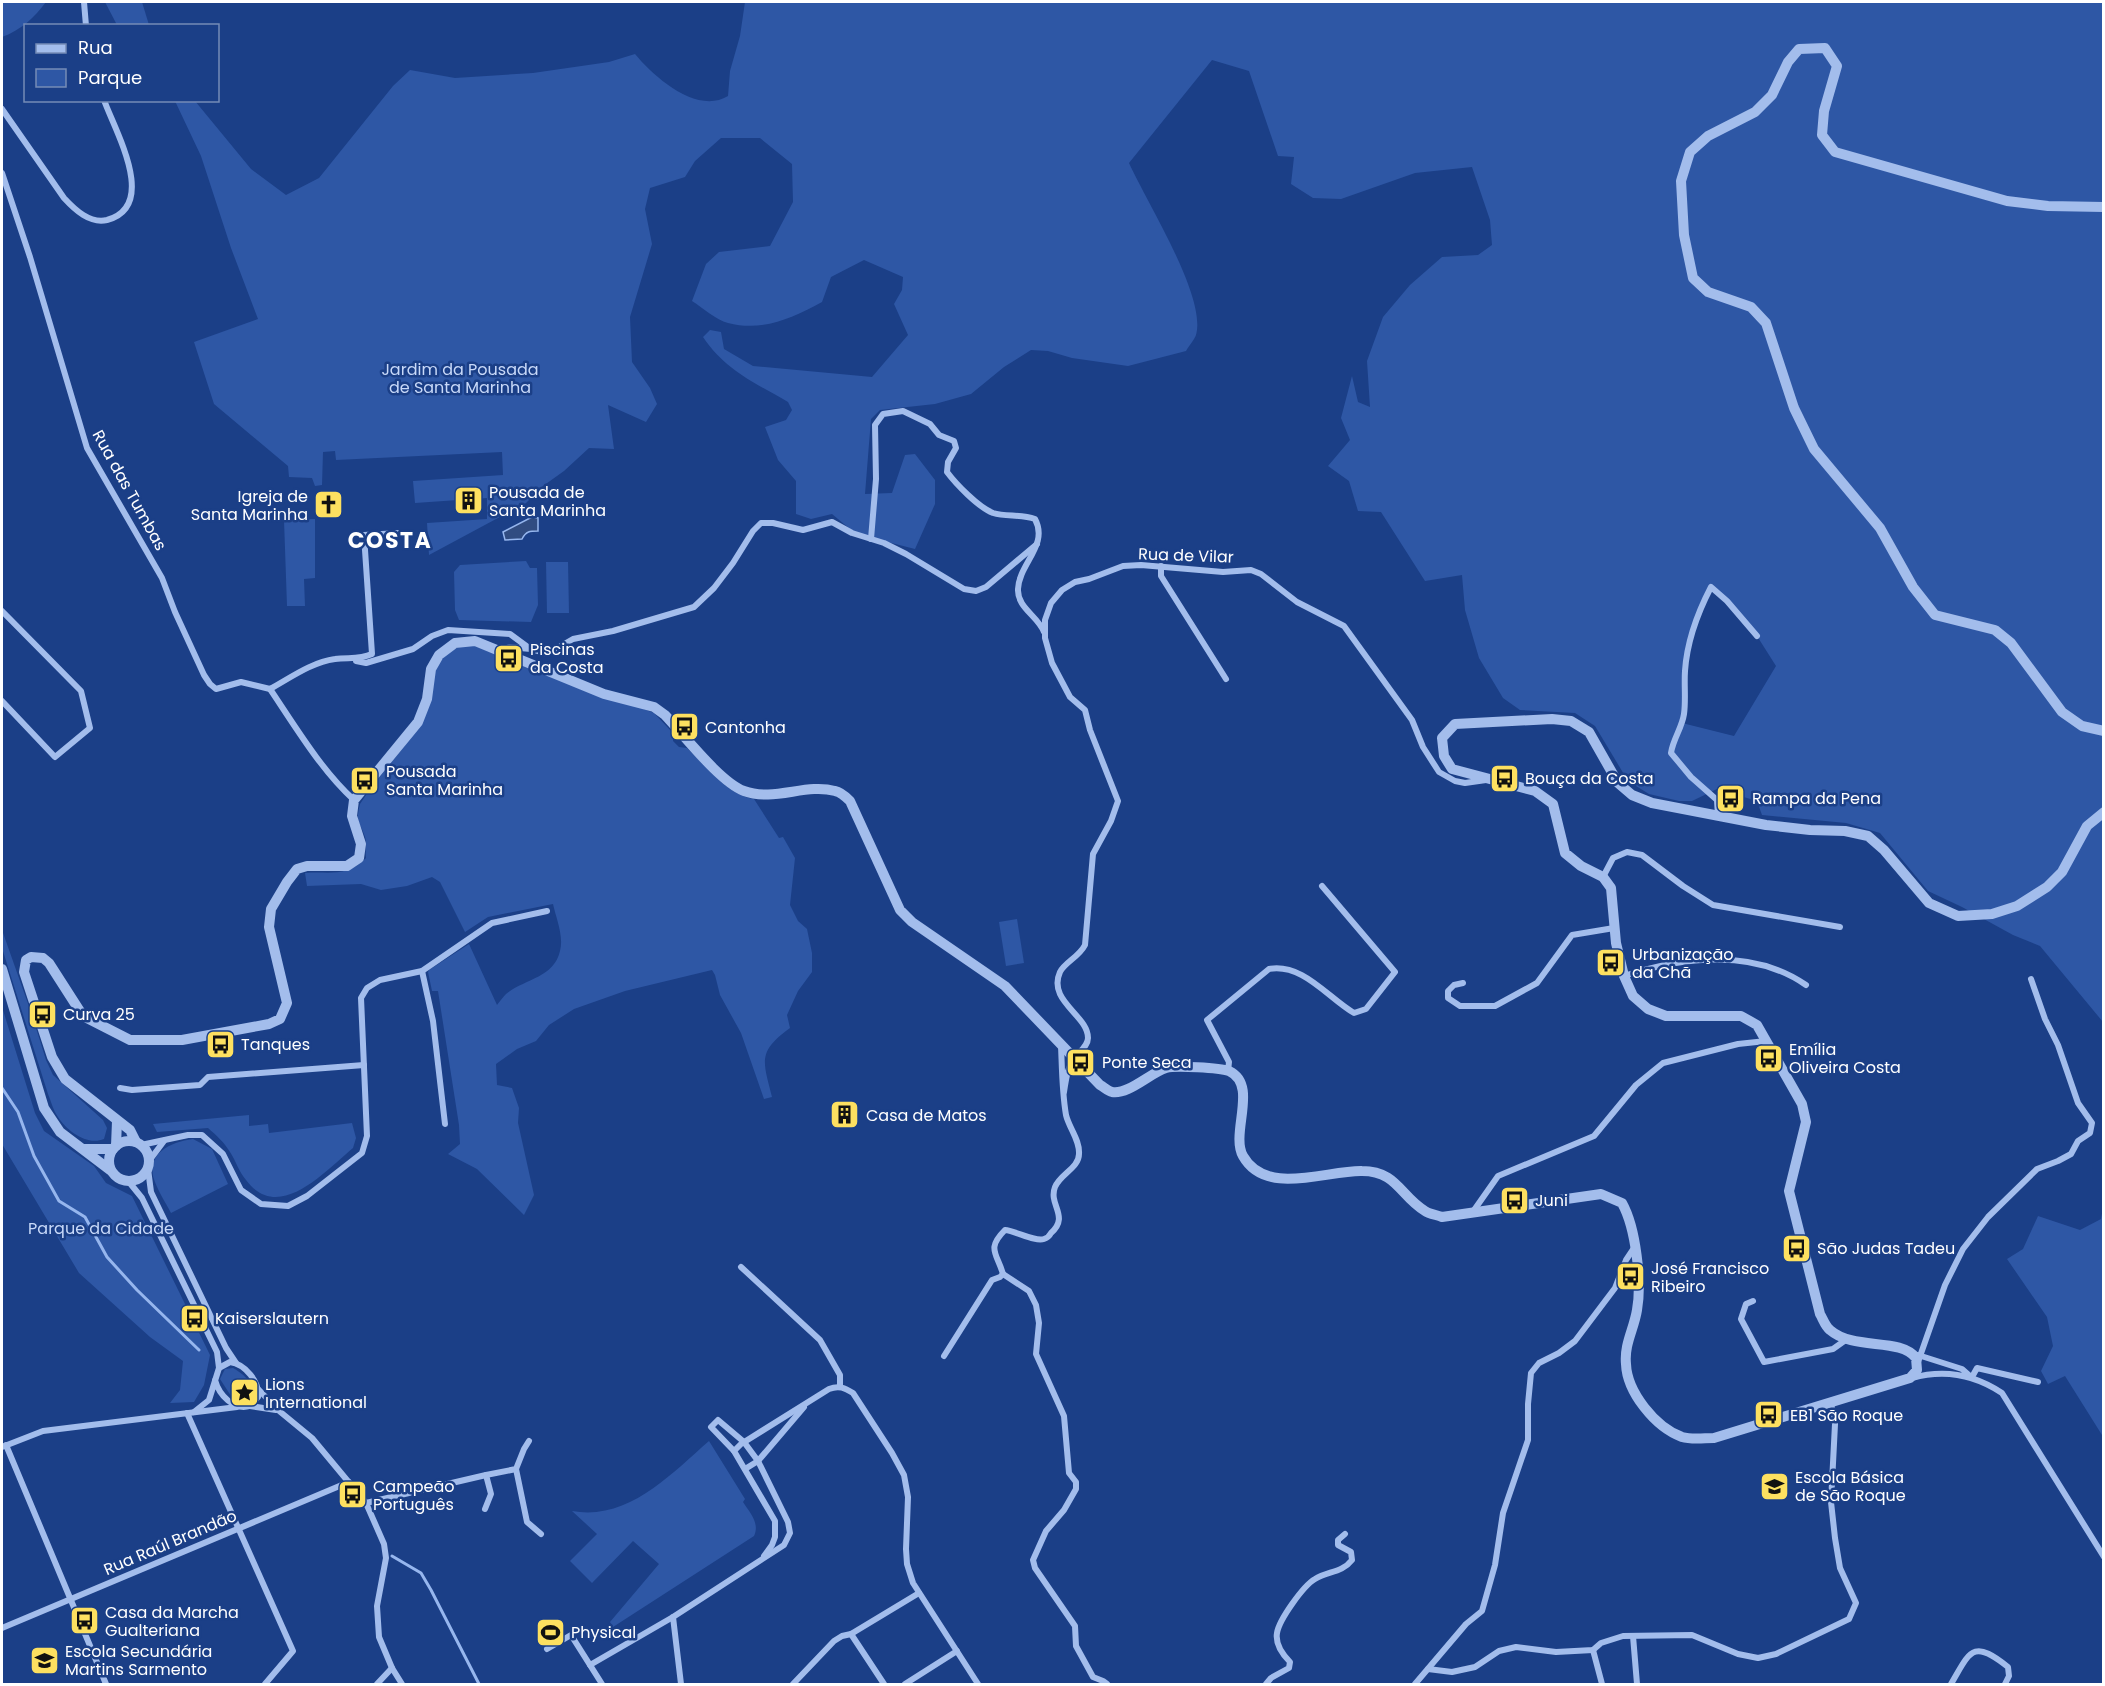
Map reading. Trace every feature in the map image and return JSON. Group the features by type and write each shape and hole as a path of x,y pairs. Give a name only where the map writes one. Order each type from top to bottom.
{"street":[{"path":"84,2 86,24"},
{"path":"2103,207 2048,206 2007,201 1835,152 1822,135 1824,111 1837,66 1825,48 1799,50 1788,62 1772,95 1755,112 1708,136 1690,152 1681,181 1684,235 1693,278 1708,292 1751,307 1766,323 1794,408 1814,449 1880,528 1920,596 1935,615 1995,630 2011,643 2062,712 2082,726 2103,731"},
{"path":"2,109 64,198 85,217 101,221 115,218 123,212 133,190 132,176 105,102"},
{"name":"Rua das Tumbas","path":"2,173 30,257 87,448 162,578 204,675 216,689 241,682 270,689"},
{"path":"871,539 876,479 875,425 883,414 903,411 930,424 939,435 954,441 956,448 948,462 947,471 956,484 978,503 993,513 1035,519 1040,528 1037,544 1021,576 1018,590 1021,603 1035,617 1045,638"},
{"path":"503,651 509,647 531,649 547,654 573,639 613,631 694,607 714,588 761,523 803,530 832,522 852,533 906,554 964,589 976,591 986,587 1037,544"},
{"path":"354,800 345,792 302,736 270,689 310,667 334,659 363,659 372,654 364,535 399,533"},
{"name":"Rua de Vilar","path":"1073,1059 1087,1043 1088,1036 1080,1021 1064,1003 1059,992 1058,976 1062,968 1075,958 1084,945 1093,854 1111,821 1118,801 1090,730 1085,710 1070,697 1061,684 1045,638 1045,620 1051,603 1062,590 1075,582 1123,566 1161,566 1223,572 1251,570 1261,574 1297,602 1344,626 1412,720 1423,747 1439,772 1455,781 1465,783 1488,779"},
{"path":"1161,566 1161,576 1226,679"},
{"path":"1718,816 1717,800 1691,777 1671,753 1685,710 1685,669 1689,641 1698,612 1711,588 1727,601 1757,636"},
{"path":"2,611 81,692 90,728 55,757 2,701"},
{"path":"346,659 366,663 413,649 432,636 448,630 510,634 531,649"},
{"path":"402,1684 392,1668 379,1637 377,1606 386,1558 384,1544 366,1503 312,1438 278,1410 259,1390 257,1384 226,1348 151,1192 148,1180 148,1155 130,1130 65,1079 52,1057 24,972 26,960 31,957 44,958 83,1016 130,1040 182,1041 269,1024 280,1019 287,1003 269,927 271,909 297,869 307,866 347,866 359,858 361,844 352,816 354,800 417,722 427,699 431,669 440,655 455,643 475,641 604,694 654,707 665,715 724,777 742,790 762,795 823,789 838,791 850,801 900,910 912,922 1005,986 1060,1046 1100,1085 1112,1092 1123,1091 1166,1068 1182,1066 1228,1071 1238,1079 1244,1096 1239,1142 1243,1157 1256,1169 1275,1178 1298,1179 1363,1170 1387,1175 1425,1212 1442,1216 1601,1194 1622,1203 1629,1215 1638,1291 1637,1311 1626,1352 1626,1366 1634,1392 1663,1425 1683,1437 1714,1438 1831,1403 1922,1359 1962,1369 1972,1377"},
{"path":"2103,812 2087,826 2062,872 2047,887 2017,906 1992,914 1958,916 1929,903 1884,850 1868,836 1845,831 1777,826 1718,816 1652,803 1632,795 1618,783 1589,732 1571,721 1455,724 1442,738 1444,756 1452,769 1535,791 1553,804 1565,853 1581,866 1603,877 1611,888 1614,928 1624,976 1633,996 1648,1009 1666,1016 1741,1016 1757,1025 1802,1104 1806,1122 1789,1191 1820,1314 1829,1329 1846,1340 1900,1347 1918,1361 1986,1382 2002,1393 2103,1557"},
{"path":"1603,877 1613,858 1627,852 1642,855 1713,905 1839,927"},
{"path":"1228,1071 1229,1062 1207,1020 1269,969 1281,967 1312,981 1354,1013 1366,1009 1395,972 1322,886"},
{"path":"84,1149 114,1147 125,1141 138,1144 188,1135 202,1135 223,1154 241,1190 261,1204 288,1206 308,1196 362,1153 367,1136 361,998 367,988 380,980 422,971 492,923 547,911"},
{"path":"1463,983 1454,985 1448,991 1448,998 1460,1006 1495,1006 1537,983 1572,935 1614,928"},
{"path":"1624,976 1673,963 1724,960 1764,965 1787,973 1806,985"},
{"path":"2,969 44,1108 60,1132 110,1170 118,1179 129,1182 140,1178 165,1140"},
{"path":"422,971 437,1052 445,1124"},
{"path":"1918,1361 1945,1285 1963,1249 1988,1217 2037,1169 2071,1154 2078,1141 2090,1132 2092,1123 2078,1103 2058,1046 2044,1019 2031,979"},
{"path":"1471,1213 1498,1176 1594,1136 1636,1085 1663,1064 1738,1044 1766,1041"},
{"path":"1060,1046 1066,1116 1078,1144 1079,1156 1075,1165 1061,1177 1055,1187 1054,1199 1060,1216 1058,1228 1046,1239 1036,1240 1016,1231 1005,1230 996,1238 994,1253 1003,1274 1029,1291 1036,1305 1039,1323 1036,1354 1064,1416 1069,1473 1076,1482 1077,1489 1064,1510 1046,1531 1033,1560 1035,1568 1075,1626 1076,1646 1093,1677 1107,1684"},
{"path":"1064,1092 1073,1059"},
{"path":"120,1088 132,1090 200,1085 208,1077 364,1065"},
{"path":"110,1170 108,1159 114,1147 117,1121"},
{"path":"129,1182 142,1198 213,1345 219,1368"},
{"path":"1415,1684 1466,1624 1482,1611 1495,1565 1503,1513 1528,1440 1531,1373 1539,1363 1559,1353 1575,1341 1615,1288 1626,1260 1634,1248"},
{"path":"741,1267 820,1340 838,1371 841,1379 840,1387"},
{"path":"944,1356 992,1280 1003,1274"},
{"path":"1754,1301 1746,1304 1741,1319 1764,1362 1833,1348 1846,1340"},
{"path":"1918,1361 1925,1355 1929,1359"},
{"path":"191,1412 209,1400 219,1368 224,1364 237,1363"},
{"path":"1972,1377 1977,1368 2038,1382"},
{"path":"215,1380 231,1404 237,1407"},
{"path":"735,1451 744,1442 829,1389 840,1387 854,1393 904,1476 908,1497 907,1564 913,1583 978,1684"},
{"path":"250,1406 258,1397 259,1390"},
{"path":"745,1469 758,1461 809,1402"},
{"path":"1428,1669 1452,1672 1475,1667 1499,1651 1516,1647 1556,1652 1593,1650 1600,1642 1623,1636 1692,1635 1738,1654 1758,1658 1776,1654 1849,1619 1856,1603 1840,1568 1831,1502 1835,1424 1831,1403"},
{"path":"106,1684 4,1446 43,1431 237,1407 250,1406 278,1410"},
{"path":"191,1412 237,1528 293,1651 265,1684"},
{"path":"590,1665 672,1617 784,1545 790,1533 788,1522 758,1461 744,1442 718,1420 711,1427 735,1451 775,1521 775,1537 764,1557"},
{"path":"529,1441 516,1469 527,1522 541,1534"},
{"path":"366,1503 516,1469"},
{"path":"485,1509 491,1494 486,1475"},
{"name":"Rua Raúl Brandão","path":"2,1628 349,1482"},
{"path":"1266,1684 1271,1678 1289,1668 1290,1662 1278,1645 1277,1634 1282,1621 1313,1580 1341,1570 1352,1560 1351,1552 1338,1545 1338,1540 1345,1534"},
{"path":"2096,1543 2103,1545"},
{"path":"793,1684 834,1641 851,1634 919,1593"},
{"path":"672,1617 681,1684"},
{"path":"851,1634 884,1684"},
{"path":"547,1649 571,1635 602,1684"},
{"path":"1632,1636 1636,1684"},
{"path":"1593,1650 1602,1684"},
{"path":"905,1684 957,1651"},
{"path":"1951,1684 1966,1658 1972,1652 1978,1651 2008,1667 2009,1676 2005,1684"},
{"path":"377,1684 392,1668"},
{"path":"1090,1684 1093,1677"}],"green space":[{"path":"2,2 46,2 27,23 2,37"},
{"path":"105,2 142,2 149,24 116,24"},
{"name":"Jardim da Pousada de Santa Marinha","path":"745,2 2103,2 2103,1022 2040,946 2013,935 1928,891 1880,833 1846,823 1762,815 1757,801 1717,789 1692,801 1679,801 1649,794 1628,781 1595,726 1575,713 1520,710 1503,698 1479,658 1465,610 1462,575 1425,581 1381,512 1358,511 1349,481 1328,466 1350,440 1341,418 1352,376 1358,402 1370,407 1367,361 1383,317 1410,285 1442,257 1478,255 1492,245 1490,220 1472,167 1415,173 1341,199 1313,198 1291,184 1294,157 1278,156 1249,71 1212,60 1129,163 1173,249 1193,297 1197,318 1196,335 1186,351 1128,366 1031,350 1004,367 971,394 935,404 880,410 871,419 865,494 892,493 905,455 915,454 935,480 935,504 915,549 856,534 832,514 811,519 796,514 796,481 778,460 765,427 786,420 792,410 788,402 731,367 721,359 703,337 710,330 721,332 724,349 753,366 872,377 908,335 894,304 902,290 903,277 864,260 831,277 822,302 788,318 765,325 728,323 714,317 692,301 706,264 719,252 770,246 793,202 792,164 760,138 721,138 695,161 685,177 650,188 645,209 652,244 630,317 632,362 650,388 657,404 646,422 608,405 614,449 589,448 526,503 429,555 427,523 487,519 487,498 415,503 413,481 503,475 502,452 336,460 335,451 323,452 322,485 315,486 312,478 289,477 288,466 214,404 194,342 258,319 231,248 201,156 175,102 196,102 251,169 286,195 319,178 393,86 410,70 455,78 533,73 609,62 635,54 653,73 677,91 703,101 716,101 728,96 730,71 740,36","holes":["1712,588 1757,636 1776,666 1734,736 1682,723 1689,641"]},
{"path":"315,519 315,578 304,579 305,606 287,606 284,520"},
{"path":"526,561 530,568 537,568 538,605 531,622 459,620 455,610 454,572 460,565"},
{"path":"546,562 568,562 569,613 547,613"},
{"path":"469,645 483,647 654,713 673,733 673,741 679,747 687,748 726,786 754,799 779,838 783,837 795,858 790,905 798,921 807,929 812,953 812,972 798,991 787,1015 790,1028 772,1044 765,1058 766,1074 772,1097 764,1099 741,1033 720,995 712,970 625,991 574,1009 549,1025 536,1041 517,1049 496,1064 497,1085 512,1088 519,1108 518,1123 534,1195 524,1215 477,1169 448,1154 460,1144 459,1125 438,991 432,991 428,972 469,944 497,1005 506,994 545,973 557,960 561,939 553,904 488,917 465,932 440,882 432,877 407,886 381,890 361,884 307,886 305,873 345,871 366,858 366,839 358,819 360,804 411,737 430,682 444,657 454,649"},
{"path":"1017,919 1024,963 1006,966 999,922"},
{"path":"2,930 53,1075 103,1120 107,1128 104,1139 98,1141 78,1136 62,1122 55,1111 2,948"},
{"name":"Parque da Cidade","path":"2,1007 35,1113 44,1131 94,1166 106,1183 132,1196 210,1355 204,1385 194,1402 170,1403 180,1390 183,1361 150,1337 79,1273 2,1144"},
{"path":"249,1115 249,1126 268,1124 269,1133 352,1123 356,1138 353,1148 316,1180 287,1195 273,1197 259,1192 246,1180 228,1148 208,1128 157,1132 153,1124"},
{"path":"193,1139 212,1149 228,1184 171,1213 155,1182 153,1164 161,1151 176,1143"},
{"path":"2103,1208 2104,1435 2102,1435 2065,1376 2048,1384 2041,1371 2053,1346 2047,1317 2007,1259 2023,1249 2038,1216 2080,1230 2101,1219"},
{"path":"233,1368 250,1384 249,1398 242,1402 233,1399 220,1379 225,1369"},
{"path":"709,1441 745,1499 743,1502 755,1522 754,1536 613,1627 610,1622 659,1564 633,1541 592,1583 570,1561 597,1534 572,1511 592,1512 612,1509 630,1502 663,1481"}],"shaded area":[{"path":"532,517 538,518 538,531 528,532 522,539 505,540 503,532"}],"waterway":[{"path":"2,1088 18,1112 34,1156 59,1201 85,1217 107,1257 137,1290 199,1350"},
{"path":"392,1556 421,1573 479,1684"}],"place":[{"name":"Pousada de Santa Marinha","path":"468,501"},
{"name":"Igreja de Santa Marinha","path":"329,505"},
{"name":"Piscinas da Costa","path":"509,658"},
{"name":"Cantonha","path":"684,727"},
{"name":"Bouça da Costa","path":"1504,778"},
{"name":"Pousada Santa Marinha","path":"365,780"},
{"name":"Rampa da Pena","path":"1731,798"},
{"name":"Urbanização da Chã","path":"1611,963"},
{"name":"Curva 25","path":"42,1014"},
{"name":"Tanques","path":"220,1044"},
{"name":"Emília Oliveira Costa","path":"1768,1058"},
{"name":"Ponte Seca","path":"1081,1062"},
{"name":"Casa de Matos","path":"845,1115"},
{"name":"Juni","path":"1514,1200"},
{"name":"São Judas Tadeu","path":"1796,1248"},
{"name":"José Francisco Ribeiro","path":"1630,1277"},
{"name":"Kaiserslautern","path":"194,1318"},
{"name":"Lions International","path":"244,1393"},
{"name":"EB1 São Roque","path":"1769,1415"},
{"name":"Escola Básica de São Roque","path":"1774,1486"},
{"name":"Campeão Português","path":"352,1495"},
{"name":"Casa da Marcha Gualteriana","path":"84,1621"},
{"name":"Physical","path":"550,1632"},
{"name":"Escola Secundária Martins Sarmento","path":"44,1660"}],"district":[{"name":"COSTA","path":"390,540"}]}
